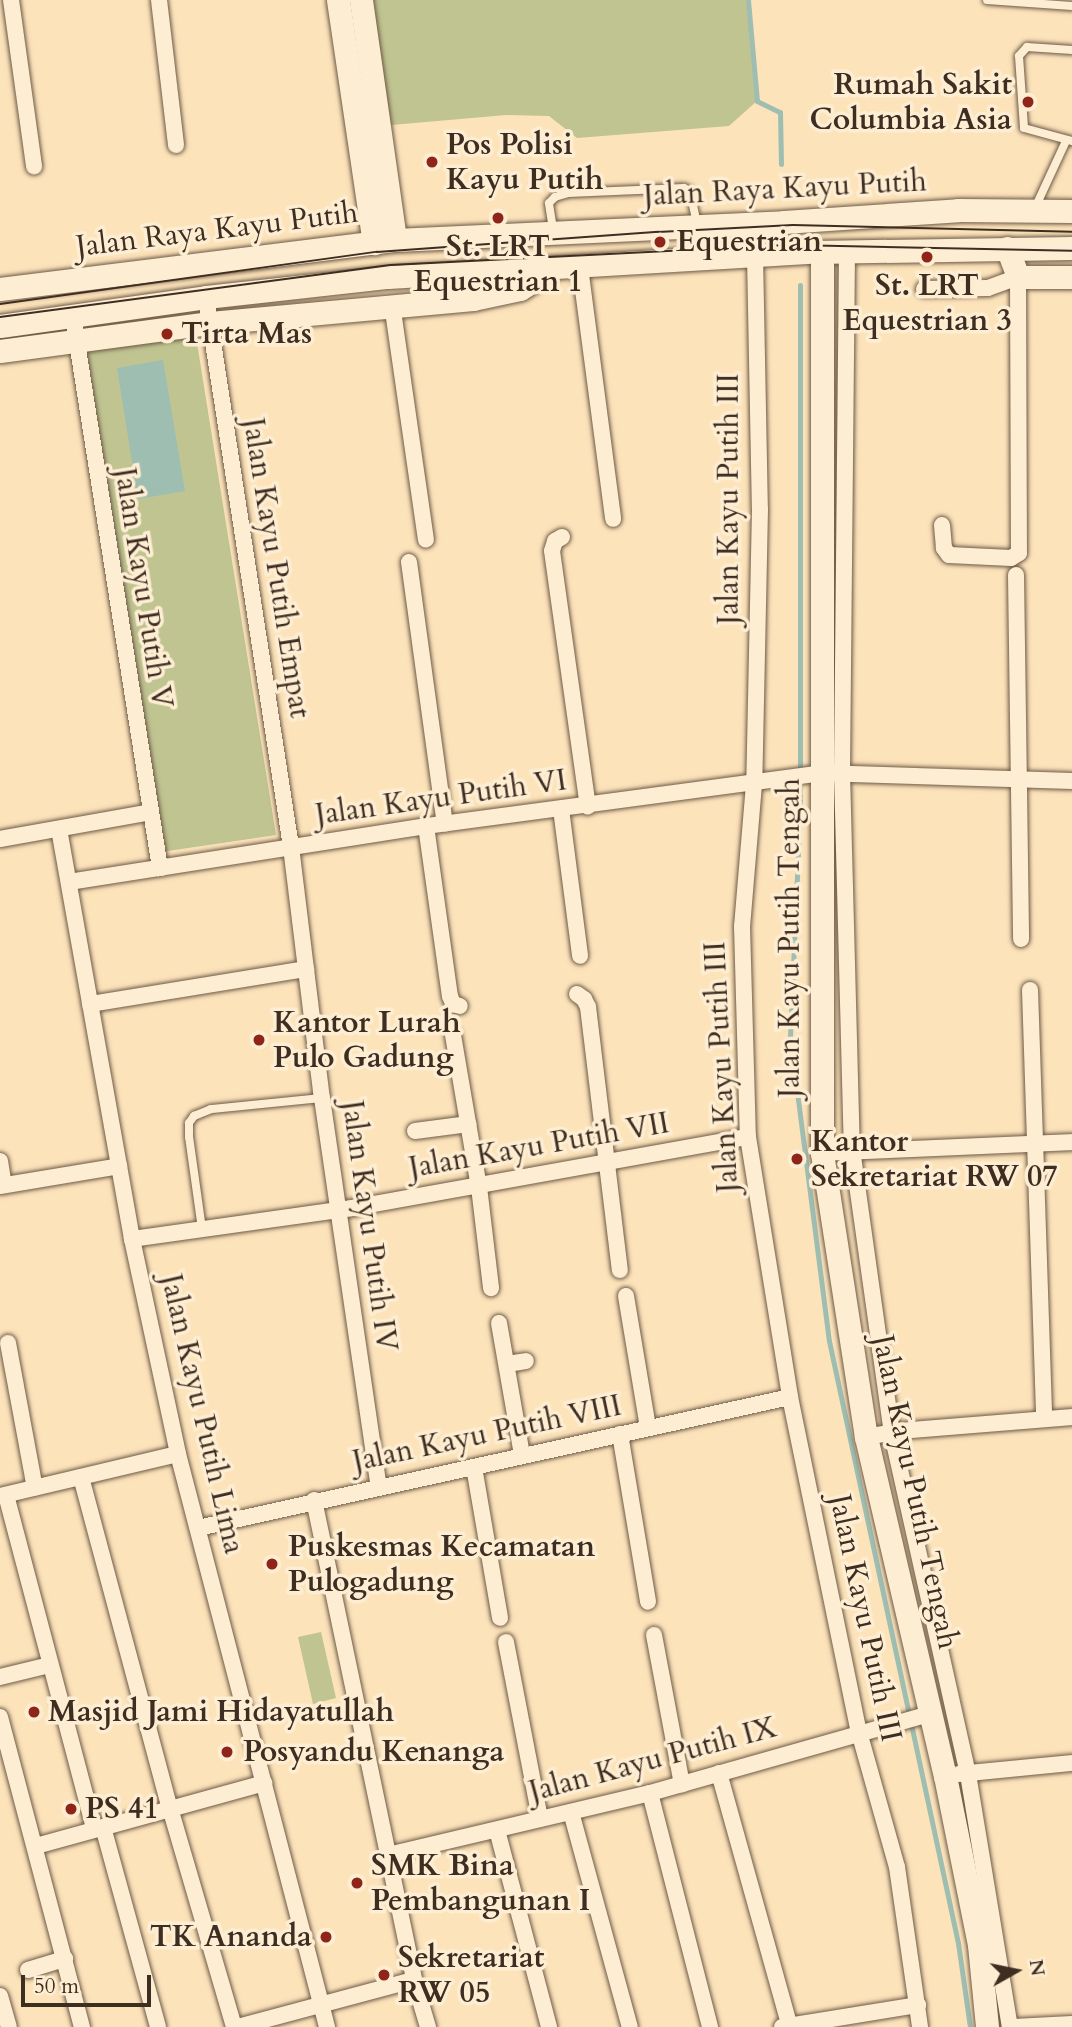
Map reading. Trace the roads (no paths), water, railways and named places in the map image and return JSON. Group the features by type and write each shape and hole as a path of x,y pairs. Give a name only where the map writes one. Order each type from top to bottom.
{"street":[{"path":"11,0 34,166"},
{"path":"159,0 176,145"},
{"path":"338,0 384,241"},
{"path":"361,0 384,241"},
{"name":"Jalan Raya Kayu Putih","path":"0,289 384,241 795,221 958,210 1072,211"},
{"path":"942,525 944,548 949,555 1011,558 1017,556 1020,548 1018,277 1007,248"},
{"path":"0,326 206,297 388,277 790,253 1072,248"},
{"name":"Jalan Kayu Putih Tengah","path":"847,251 824,773 852,1154 894,1431 968,1774 1012,2027"},
{"name":"Jalan Kayu Putih Tengah","path":"819,252 824,773 822,1157 865,1433 922,1716 944,1776 979,1945 987,2027"},
{"name":"Jalan Kayu Putih III","path":"755,255 760,509 759,783 742,926 748,1137 790,1397 859,1732 897,1867 920,2027"},
{"path":"580,267 613,519"},
{"path":"0,351 210,323 392,304 473,299 520,289 552,268"},
{"path":"924,289 988,288 1018,277 1072,277"},
{"name":"Jalan Kayu Putih Empat","path":"206,297 291,847"},
{"path":"392,304 426,540"},
{"name":"Jalan Kayu Putih V","path":"73,317 160,868"},
{"path":"562,537 555,541 552,551 588,806"},
{"path":"409,562 445,824"},
{"path":"1016,575 1021,939"},
{"name":"Jalan Kayu Putih VI","path":"69,882 426,826 824,773 1072,781"},
{"path":"561,809 580,956"},
{"path":"0,839 150,812"},
{"path":"426,826 450,996 453,1004 460,1006"},
{"name":"Jalan Kayu Putih Lima","path":"59,829 132,1238 178,1454 319,2006 327,2027"},
{"name":"Jalan Kayu Putih IV","path":"291,847 322,1098 379,1487"},
{"path":"90,1004 306,969"},
{"path":"1030,990 1044,1418"},
{"path":"577,994 584,999 588,1007 620,1270"},
{"path":"453,1035 479,1186 491,1288"},
{"path":"415,1131 469,1124"},
{"name":"Jalan Kayu Putih VII","path":"132,1238 338,1210 748,1137"},
{"path":"822,1157 839,1150 852,1154 1072,1142"},
{"path":"0,1161 2,1186 120,1166"},
{"path":"626,1296 648,1427"},
{"path":"499,1323 522,1455"},
{"path":"8,1343 35,1488"},
{"path":"507,1364 526,1361"},
{"name":"Jalan Kayu Putih VIII","path":"198,1528 314,1500 790,1397"},
{"path":"865,1433 1072,1417"},
{"path":"620,1434 648,1602"},
{"path":"158,2027 50,1665 3,1495 178,1454"},
{"path":"474,1467 500,1618"},
{"path":"81,1477 170,1808 236,2027 262,2024 414,1980"},
{"path":"314,1500 414,1980 428,2027"},
{"path":"654,1635 682,1784"},
{"path":"506,1642 540,1819"},
{"path":"0,1678 50,1665"},
{"name":"Jalan Kayu Putih IX","path":"388,1855 650,1793 922,1716"},
{"path":"0,1717 82,2027"},
{"path":"944,1776 1072,1763"},
{"path":"719,1773 787,2026 918,2005"},
{"path":"36,1846 264,1783"},
{"path":"650,1793 710,2027"},
{"path":"571,1812 630,2027"},
{"path":"497,1830 549,2027"},
{"path":"28,1970 65,1959"},
{"path":"0,1996 9,2027"},
{"path":"1012,2027 1072,2024"}],"lane":[{"path":"987,0 1072,6"},
{"path":"1035,210 1069,141 1024,128 1019,56 1027,47 1072,50"},
{"path":"554,232 550,203 555,197 568,192 684,188 692,198 698,226"},
{"path":"202,1229 189,1137 189,1123 194,1116 211,1110 322,1098"}],"waterway":[{"path":"748,0 757,101 780,112 781,164"},
{"path":"800,285 800,807 790,1037 829,1341 958,1943 970,2027"}],"tram line":[{"path":"0,304 377,252 658,232 793,225 1072,232"},
{"path":"0,317 391,265 792,245 1072,251"}],"place":[{"name":"Rumah Sakit Columbia Asia","path":"1028,102"},
{"name":"Pos Polisi Kayu Putih","path":"432,162"},
{"name":"St. LRT Equestrian 1","path":"498,218"},
{"name":"Equestrian","path":"660,242"},
{"name":"St. LRT Equestrian 3","path":"927,257"},
{"name":"Tirta Mas","path":"167,334"},
{"name":"Kantor Lurah Pulo Gadung","path":"259,1040"},
{"name":"Kantor Sekretariat RW 07","path":"797,1159"},
{"name":"Puskesmas Kecamatan Pulogadung","path":"272,1564"},
{"name":"Masjid Jami Hidayatullah","path":"34,1712"},
{"name":"Posyandu Kenanga","path":"227,1752"},
{"name":"PS 41","path":"71,1809"},
{"name":"SMK Bina Pembangunan I","path":"357,1883"},
{"name":"TK Ananda","path":"326,1937"},
{"name":"Sekretariat RW 05","path":"384,1975"}]}
